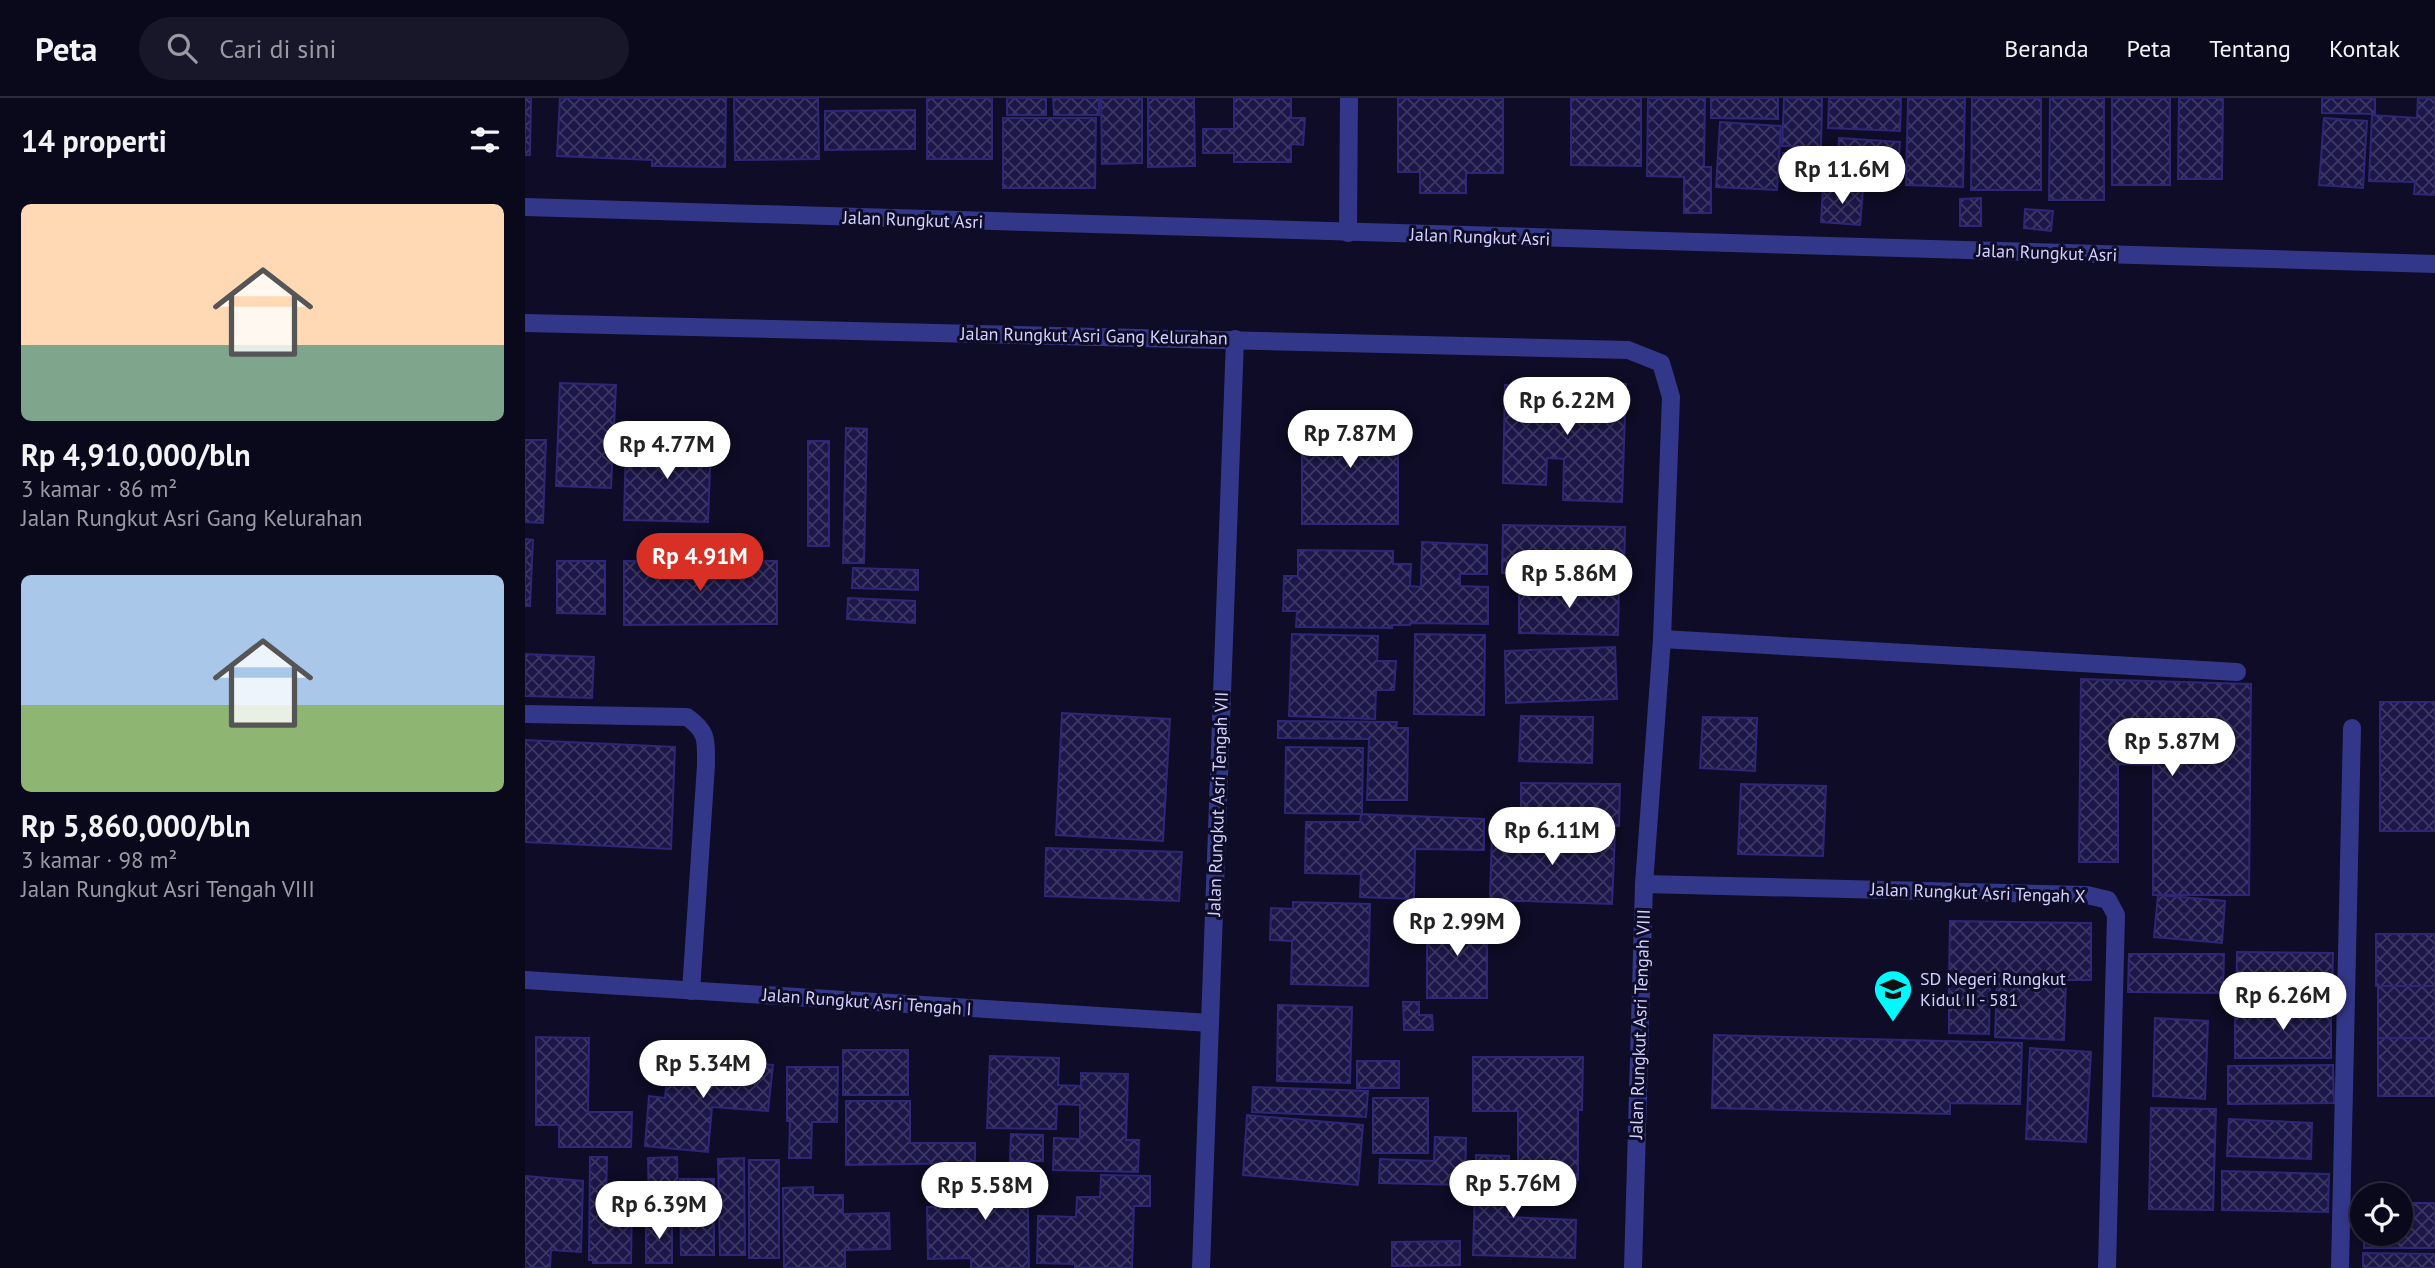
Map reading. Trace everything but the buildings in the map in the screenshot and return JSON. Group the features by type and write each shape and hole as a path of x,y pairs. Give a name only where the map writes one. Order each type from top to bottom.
{"street":[{"path":"1348,233 1349,98"},
{"name":"Jalan Rungkut Asri","path":"525,207 2435,264"},
{"name":"Jalan Rungkut Asri Gang Kelurahan","path":"525,323 1628,350 1661,363"},
{"name":"Jalan Rungkut Asri Tengah VII","path":"1201,1268 1235,339"},
{"name":"Jalan Rungkut Asri Tengah VIII","path":"1633,1268 1644,884 1662,639 1671,397 1661,363"},
{"path":"1662,639 2237,672"},
{"path":"525,714 687,717 701,727 706,737 706,765 691,991"},
{"path":"2340,1268 2353,728"},
{"name":"Jalan Rungkut Asri Tengah X","path":"1644,884 2087,895 2108,900 2116,915 2108,1268"},
{"name":"Jalan Rungkut Asri Tengah I","path":"525,980 1210,1024"}],"place":[{"name":"SD Negeri Rungkut Kidul II - 581","path":"1893,1023"}]}
